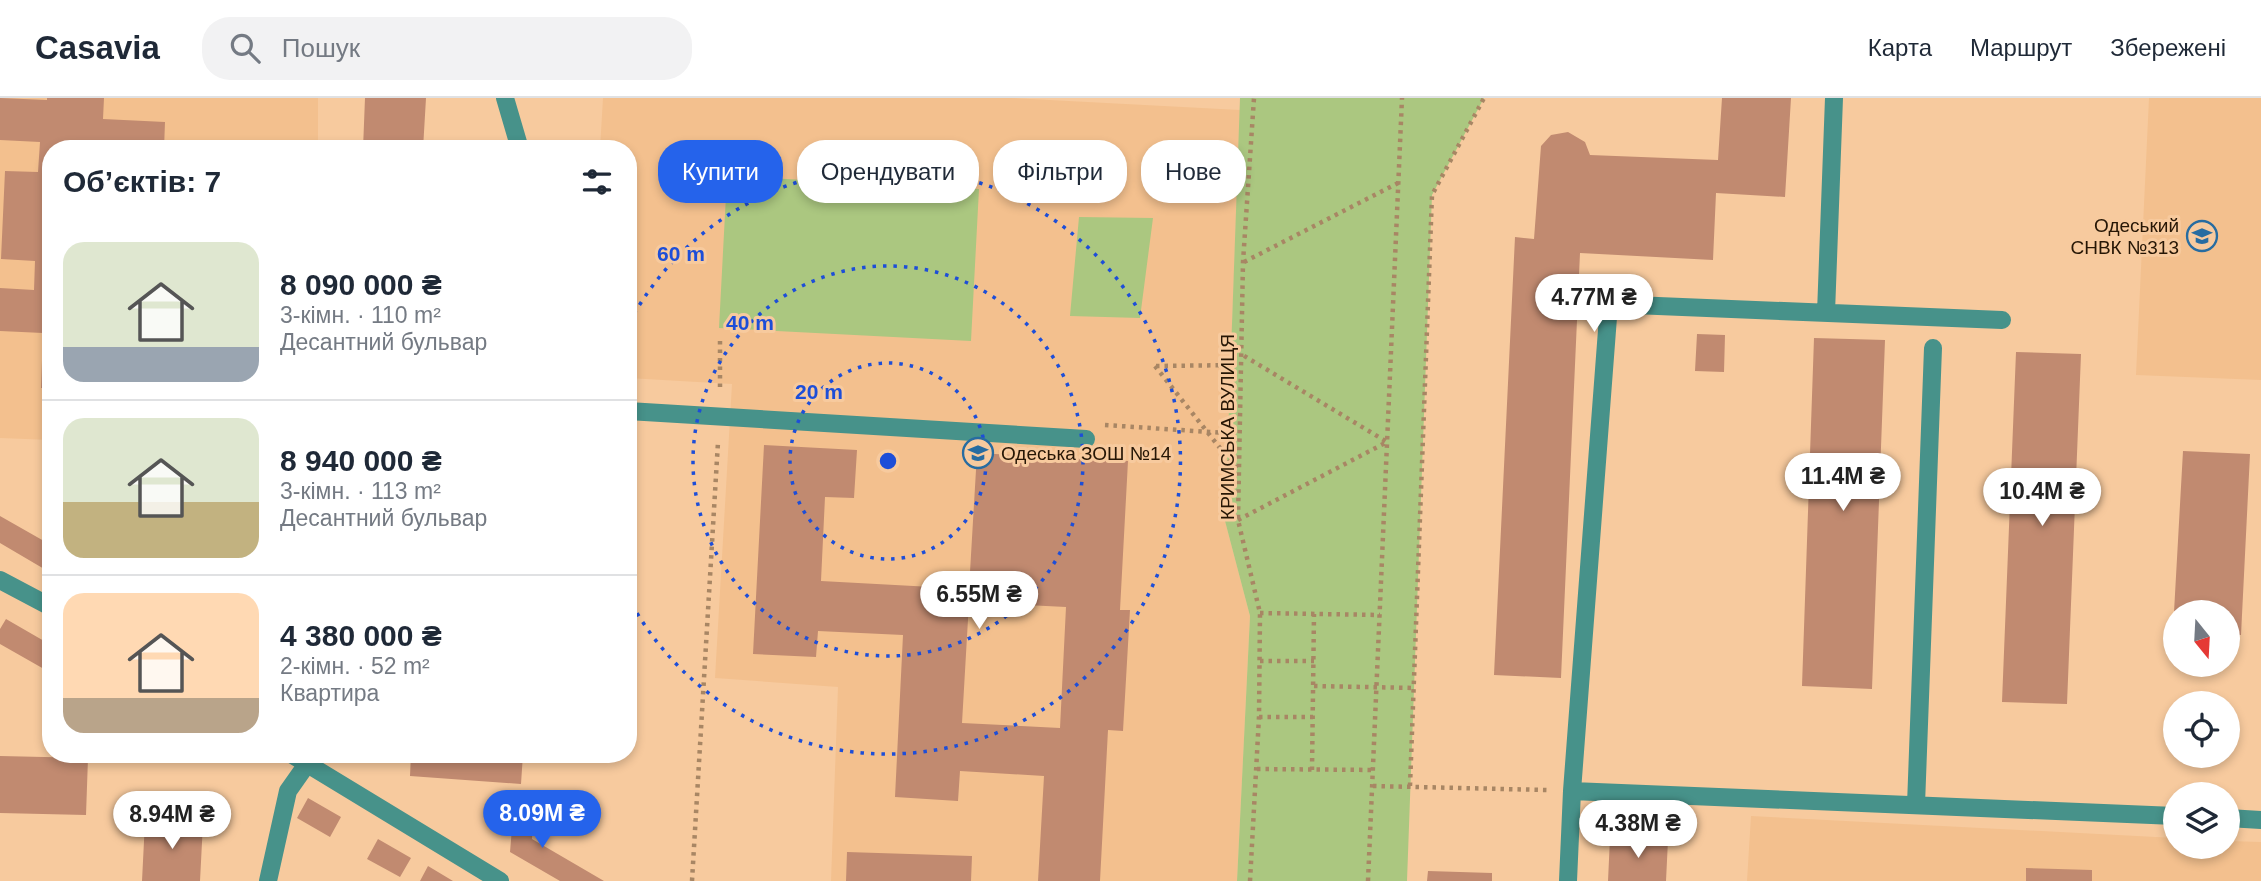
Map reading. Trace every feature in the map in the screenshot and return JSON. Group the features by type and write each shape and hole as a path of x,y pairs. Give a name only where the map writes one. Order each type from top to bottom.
{"street":[{"path":"505,98 517,140"},
{"path":"1826,313 1834,98"},
{"path":"1568,881 1572,791 1609,304 2002,320"},
{"path":"1916,805 1933,348"},
{"path":"637,412 1086,439"},
{"path":"0,580 42,602"},
{"path":"268,881 288,791 307,764 500,881"},
{"path":"1572,791 2163,815"},
{"path":"2240,819 2261,820"}],"path":[{"name":"КРИМСЬКА ВУЛИЦЯ","path":"1250,881 1259,717 1260,613 1238,520 1243,262 1254,98"},
{"path":"1368,881 1402,98"},
{"path":"1410,786 1432,195 1484,98"},
{"path":"1243,262 1399,183"},
{"path":"720,341 720,398"},
{"path":"1241,354 1387,442"},
{"path":"1239,471 1155,366 1241,365"},
{"path":"692,881 718,440"},
{"path":"1238,520 1387,442"},
{"path":"1260,613 1380,615"},
{"path":"1312,770 1314,614"},
{"path":"1260,660 1314,661"},
{"path":"1314,686 1414,688"},
{"path":"1259,717 1313,718"},
{"path":"1257,769 1374,770"},
{"path":"1373,786 1572,791"}],"shaded area":[{"path":"0,98 318,98 318,140 42,140 42,440 0,438"},
{"name":"Одеська ЗОШ №14","path":"603,98 1011,98 1240,110 1239,140 1141,140 1141,203 1237,203 1225,521 1250,616 1237,881 831,881 838,687 715,678 732,384 637,379 637,140 601,140"},
{"name":"Одеський СНВК №313","path":"2149,98 2261,98 2261,380 2136,375"},
{"path":"1751,816 2163,837 2163,859 2240,859 2240,841 2261,842 2261,881 1747,881"}],"green space":[{"path":"1240,98 1484,98 1432,195 1407,881 1237,881 1250,616 1225,521 1236,203 1246,203 1246,140 1239,140"},
{"path":"783,179 797,180 797,203 978,203 971,341 719,328 726,203 783,203"},
{"path":"1079,217 1153,218 1140,318 1070,316"}],"building":[{"path":"0,98 104,98 103,119 165,122 164,140 42,140 42,333 0,331 0,288 34,290 35,261 1,259 5,171 38,172 40,142 0,140"},
{"path":"365,98 426,98 424,140 363,140"},
{"path":"1722,98 1791,98 1785,197 1716,193 1713,260 1580,253 1561,678 1494,675 1515,237 1534,239 1541,146 1551,135 1568,132 1585,142 1590,155 1718,160"},
{"path":"1697,334 1725,335 1724,372 1695,371"},
{"path":"1814,338 1885,340 1872,689 1802,686"},
{"path":"2016,352 2081,354 2067,704 2002,702"},
{"path":"764,445 857,450 854,498 825,497 821,581 969,589 977,453 1128,461 1120,610 1130,610 1123,731 1108,730 1100,881 1038,881 1044,776 960,771 958,801 895,797 903,635 818,631 816,657 753,654","holes":["969,602 1066,607 1060,728 962,723"]},
{"path":"2183,451 2250,454 2241,635 2240,600 2175,600"},
{"path":"0,516 42,540 42,568 0,543"},
{"path":"6,619 42,640 42,668 0,644 0,629"},
{"path":"0,756 42,757 42,763 88,763 86,815 0,813"},
{"path":"411,763 522,763 521,784 410,776"},
{"path":"308,798 341,817 330,837 297,818"},
{"path":"514,804 534,805 532,839 604,881 560,881 510,852"},
{"path":"145,821 203,823 200,881 142,881"},
{"path":"1610,838 1668,840 1666,881 1608,881"},
{"path":"378,839 411,858 400,877 367,859"},
{"path":"847,852 972,856 971,881 846,881"},
{"path":"428,866 453,881 420,881"},
{"path":"2026,868 2092,870 2092,881 2026,881"},
{"path":"1428,871 1492,873 1492,881 1427,881"}],"place":[{"name":"Одеський СНВК №313","path":"2202,236"},
{"name":"Одеська ЗОШ №14","path":"978,453"}]}
